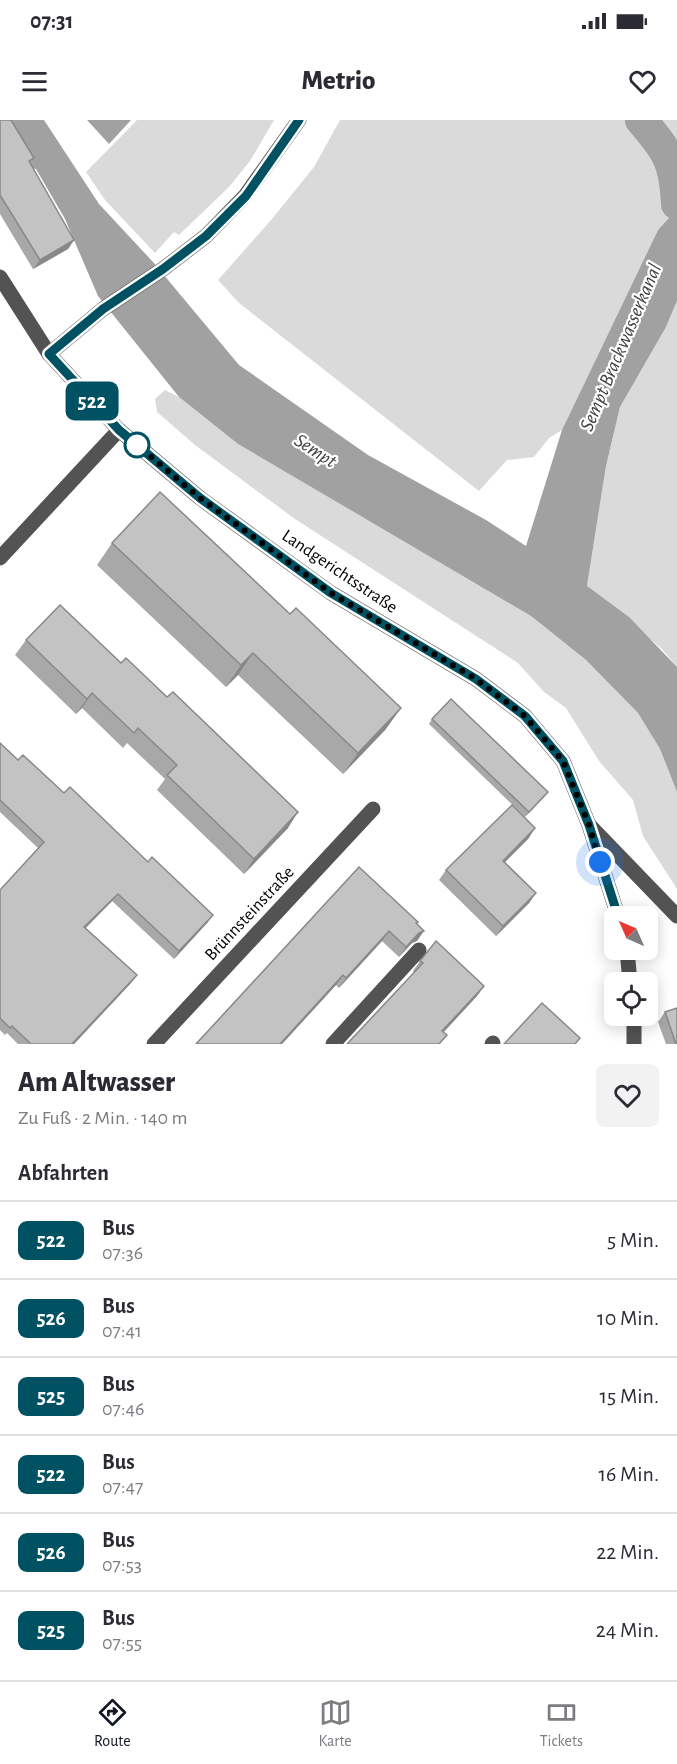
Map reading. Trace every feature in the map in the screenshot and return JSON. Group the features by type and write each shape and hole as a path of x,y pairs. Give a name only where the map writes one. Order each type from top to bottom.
{"street":[{"path":"49,354 103,309 163,269 206,236 246,196 299,120"},
{"name":"Landgerichtsstraße","path":"0,277 49,354 119,430 200,498 331,593 476,679 525,716 563,761 589,825 615,906"},
{"path":"0,558 119,430"},
{"name":"Brünnsteinstraße","path":"154,1044 374,809"},
{"path":"589,825 677,916"},
{"path":"333,1044 419,950"},
{"path":"634,1026 634,1044"}],"shaded area":[{"path":"137,120 274,120 250,161 229,187 179,235 174,232 155,253 105,200 86,172"},
{"path":"340,120 677,120 677,209 658,230 562,430 549,438 534,457 507,460 479,491 239,303 218,280 314,167"},
{"path":"677,301 677,667 662,649 587,586 606,466 620,407 666,327"},
{"path":"165,390 179,397 238,444 531,616 586,660 638,713 660,749 677,792 677,889 643,836 633,800 599,761 566,708 544,692 518,663 295,519 195,445 157,412 155,399"}],"water":[{"name":"Sempt","path":"0,120 44,120 99,204 153,262 239,365 368,455 486,520 526,546 562,430 658,230 677,209 677,301 666,327 620,407 606,466 587,586 629,617 677,667 677,792 660,749 638,713 586,660 531,616 238,444 179,397 98,296 65,219 36,169 28,167"},
{"path":"87,120 131,120 109,144"}],"building":[{"path":"0,120 11,120 34,158 29,161 74,240 40,260 0,195"},
{"path":"160,492 290,614 296,608 401,708 358,753 253,653 241,665 112,543"},
{"path":"60,605 121,663 126,658 167,697 173,692 298,812 254,859 167,775 177,765 138,728 134,733 92,693 87,699 26,640"},
{"path":"451,699 548,792 529,812 432,719"},
{"path":"0,743 18,760 23,755 64,793 70,787 148,862 152,857 213,915 179,951 118,894 84,927 137,975 72,1044 31,1044 0,1018 0,890 44,842 0,800"},
{"path":"512,805 535,828 503,861 536,893 503,926 446,870"},
{"path":"359,867 418,922 416,923 424,931 419,933 406,947 389,931 346,978 343,975 280,1044 196,1044"},
{"path":"436,941 484,986 442,1031 447,1035 439,1044 347,1044 423,963 420,961"},
{"path":"542,1003 580,1038 575,1044 504,1044"},
{"path":"677,1008 677,1044 676,1044 665,1012"}],"waterway":[{"name":"Sempt Brackwasserkanal","path":"641,120 664,149 672,167 677,204"}],"bus line":[{"name":"522","path":"299,120 246,196 206,236 163,269 103,309 49,354 119,430 200,498 331,593 476,679 525,716 563,761 589,825 615,906"}],"route":[{"path":"137,445 200,498 331,593 476,679 525,716 563,761 589,825 600,862"}]}
